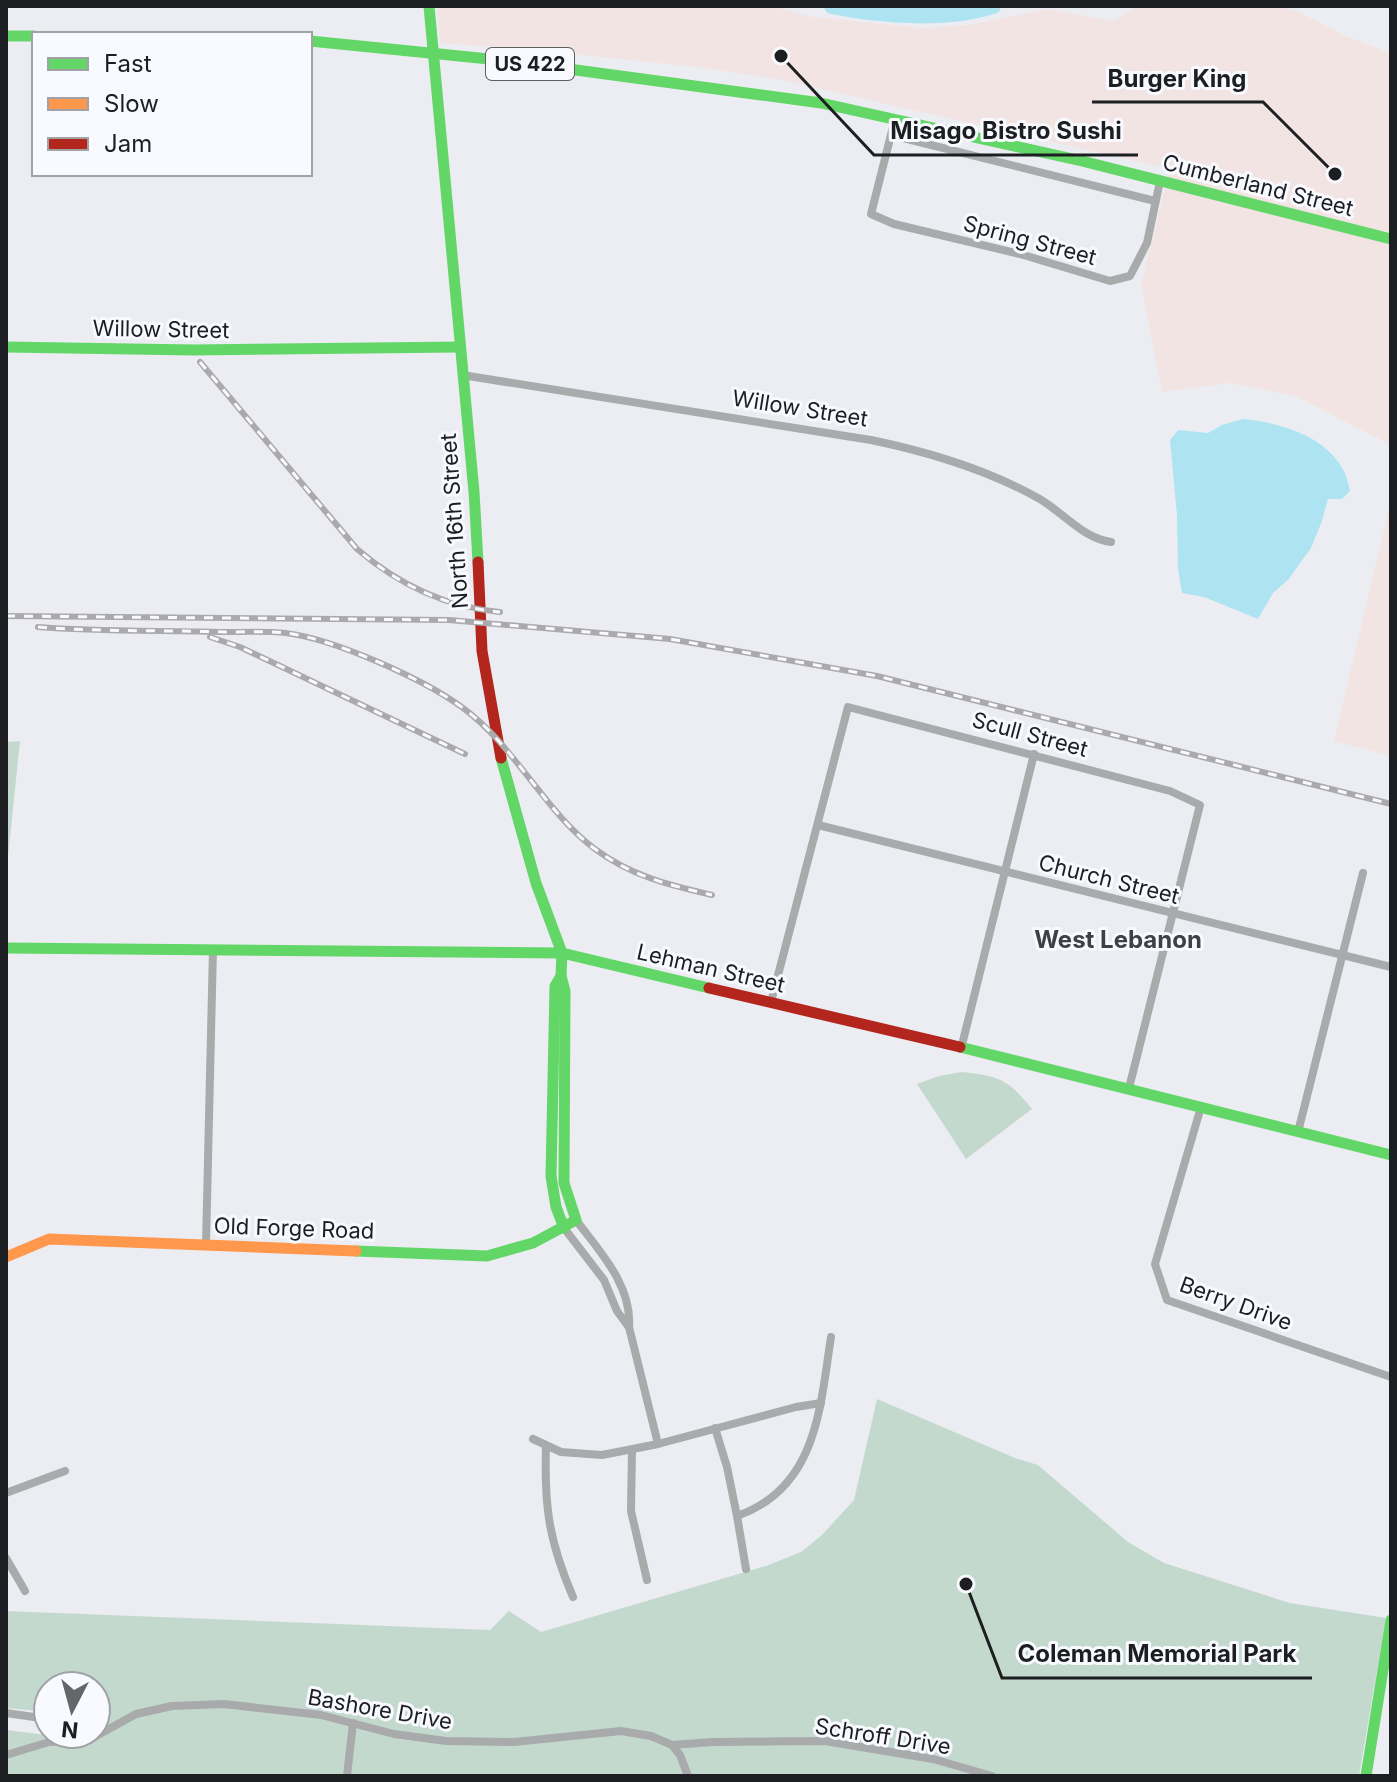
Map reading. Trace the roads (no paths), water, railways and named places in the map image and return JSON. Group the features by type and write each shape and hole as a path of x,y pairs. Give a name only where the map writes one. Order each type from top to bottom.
{"main road":[{"name":"North 16th Street","path":"429,6 474,492 482,651 490,707 519,827 562,953 561,976 565,991 564,1183 576,1220"},
{"path":"6,36 32,36"},
{"name":"Cumberland Street","path":"312,41 767,94 896,118 1391,239"},
{"name":"Willow Street","path":"6,347 193,350 459,347"},
{"name":"Lehman Street","path":"6,948 562,953 1129,1088 1391,1155"},
{"name":"North 16th Street","path":"561,976 555,986 551,1176 556,1207 564,1228"},
{"name":"Old Forge Road","path":"6,1257 49,1239 487,1256 509,1253 576,1220"},
{"path":"1366,1776 1391,1620"}],"street":[{"path":"896,118 891,135 1155,201"},
{"name":"Spring Street","path":"891,135 871,214 894,224 1020,254 1110,281 1130,276 1147,243 1160,181"},
{"name":"Willow Street","path":"462,375 871,440 928,452 1040,499 1092,537 1111,542"},
{"name":"Scull Street","path":"818,825 848,707 1170,791 1200,805 1174,914"},
{"path":"961,1049 1034,754"},
{"path":"771,1002 818,825"},
{"name":"Church Street","path":"818,825 1391,967"},
{"path":"1298,1132 1363,873"},
{"path":"1129,1088 1174,914"},
{"path":"206,1244 213,949"},
{"name":"Berry Drive","path":"1201,1107 1155,1264 1167,1300 1391,1377"},
{"name":"North 16th Street","path":"576,1220 621,1285 630,1309 629,1327 658,1444"},
{"name":"North 16th Street","path":"564,1228 604,1280 617,1311 629,1327"},
{"path":"737,1516 766,1502 800,1465 810,1445 821,1403 831,1337"},
{"path":"533,1439 577,1455 602,1455 821,1403"},
{"path":"715,1428 727,1467 746,1569"},
{"path":"546,1446 549,1529 558,1563 573,1597"},
{"path":"632,1450 631,1511 647,1580"},
{"path":"6,1493 65,1471"},
{"path":"6,1558 25,1591"},
{"name":"Bashore Drive","path":"112,1727 136,1714 172,1706 224,1704 307,1713 394,1734 446,1741 514,1742 621,1731 651,1736 672,1745"},
{"path":"6,1713 32,1717"},
{"path":"347,1776 353,1723"},
{"name":"Schroff Drive","path":"672,1745 825,1741 933,1759 992,1776"},
{"path":"672,1745 680,1755 688,1776"},
{"path":"6,1755 32,1747"}],"water":[{"path":"1243,419 1294,430 1324,447 1345,474 1350,491 1342,499 1328,499 1311,548 1288,580 1273,593 1258,619 1204,597 1182,593 1178,569 1170,440 1178,430 1208,433"}],"waterway":[{"path":"832,6 913,15 955,14 993,6"}],"railway":[{"path":"200,362 357,549 389,573 424,592 460,605 500,612"},
{"path":"6,616 449,620 670,639 877,676 1391,804"},
{"path":"38,627 278,632 353,652 426,685 482,723 561,817 595,849 622,866 651,878 712,895"},
{"path":"210,637 240,647 465,754"}],"place":[{"name":"Misago Bistro Sushi","path":"781,56"},
{"name":"Burger King","path":"1335,174"},
{"name":"Coleman Memorial Park","path":"966,1584"}],"district":[{"name":"West Lebanon","path":"1118,939"}]}
